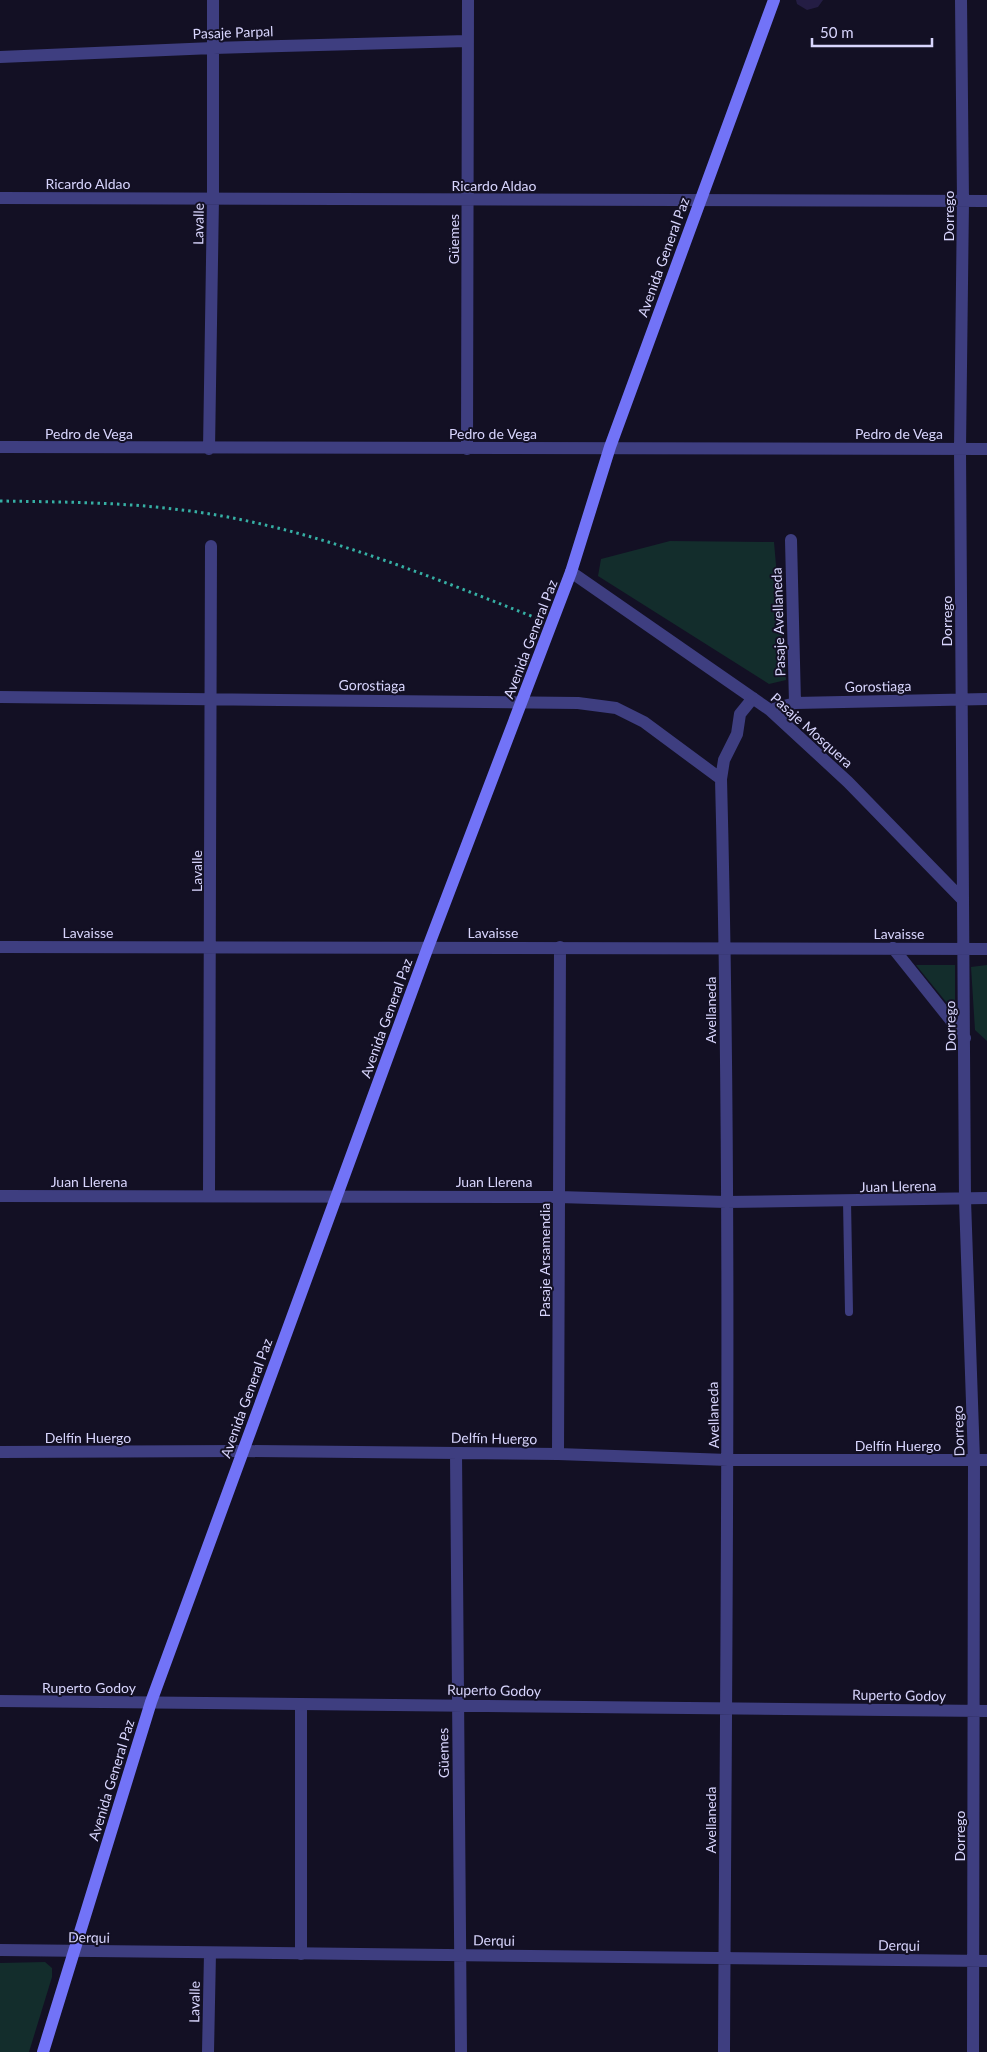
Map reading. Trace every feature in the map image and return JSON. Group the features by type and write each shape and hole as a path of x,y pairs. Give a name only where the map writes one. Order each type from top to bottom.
{"main road":[{"name":"Avenida General Paz","path":"43,2052 150,1702 428,947 552,624 571,572 610,448 774,0"}],"street":[{"name":"Lavalle","path":"209,449 213,198 213,0"},
{"name":"Güemes","path":"467,448 468,0"},
{"name":"Dorrego","path":"961,0 964,201 960,449 965,1200 981,1460 973,1711 981,1961 973,2052"},
{"name":"Pasaje Parpal","path":"0,57 213,48 467,41"},
{"name":"Ricardo Aldao","path":"0,198 987,201"},
{"name":"Pedro de Vega","path":"0,447 209,449 987,449"},
{"name":"Pasaje Avellaneda","path":"791,540 795,703"},
{"name":"Lavalle","path":"209,1196 212,946 211,546"},
{"name":"Pasaje Mosquera","path":"571,572 770,710 854,789 963,900"},
{"name":"Gorostiaga","path":"0,697 578,703 616,708 644,722 721,779"},
{"name":"Avellaneda","path":"724,2052 728,1460 725,948 721,779 724,760 737,734 740,714 753,698"},
{"name":"Gorostiaga","path":"770,710 795,703 987,699"},
{"name":"Lavaisse","path":"0,947 987,949"},
{"name":"Pasaje Arsamendia","path":"558,1454 560,947"},
{"path":"893,948 965,1038"},
{"name":"Juan Llerena","path":"0,1196 559,1197 726,1202 965,1200 987,1198"},
{"name":"Delfín Huergo","path":"0,1452 242,1451 558,1454 728,1460 981,1460"},
{"name":"Güemes","path":"456,1453 461,2052"},
{"name":"Ruperto Godoy","path":"0,1701 987,1711"},
{"path":"301,1704 301,1954"},
{"name":"Derqui","path":"0,1950 981,1961"},
{"name":"Lavalle","path":"208,2052 210,1953"}],"lane":[{"path":"847,1201 849,1312"}],"path":[{"path":"0,501 77,502 174,509 274,527 406,567 552,624"}],"green space":[{"path":"670,541 774,542 786,680 769,684 598,576 601,559"},
{"path":"916,965 955,965 955,1013"},
{"path":"987,965 987,1041 975,1030 971,967"},
{"path":"45,1962 52,1968 52,1977 29,2052 0,2052 0,1963"}],"building":[{"path":"796,0 823,0 818,7 807,10 797,4"}]}
